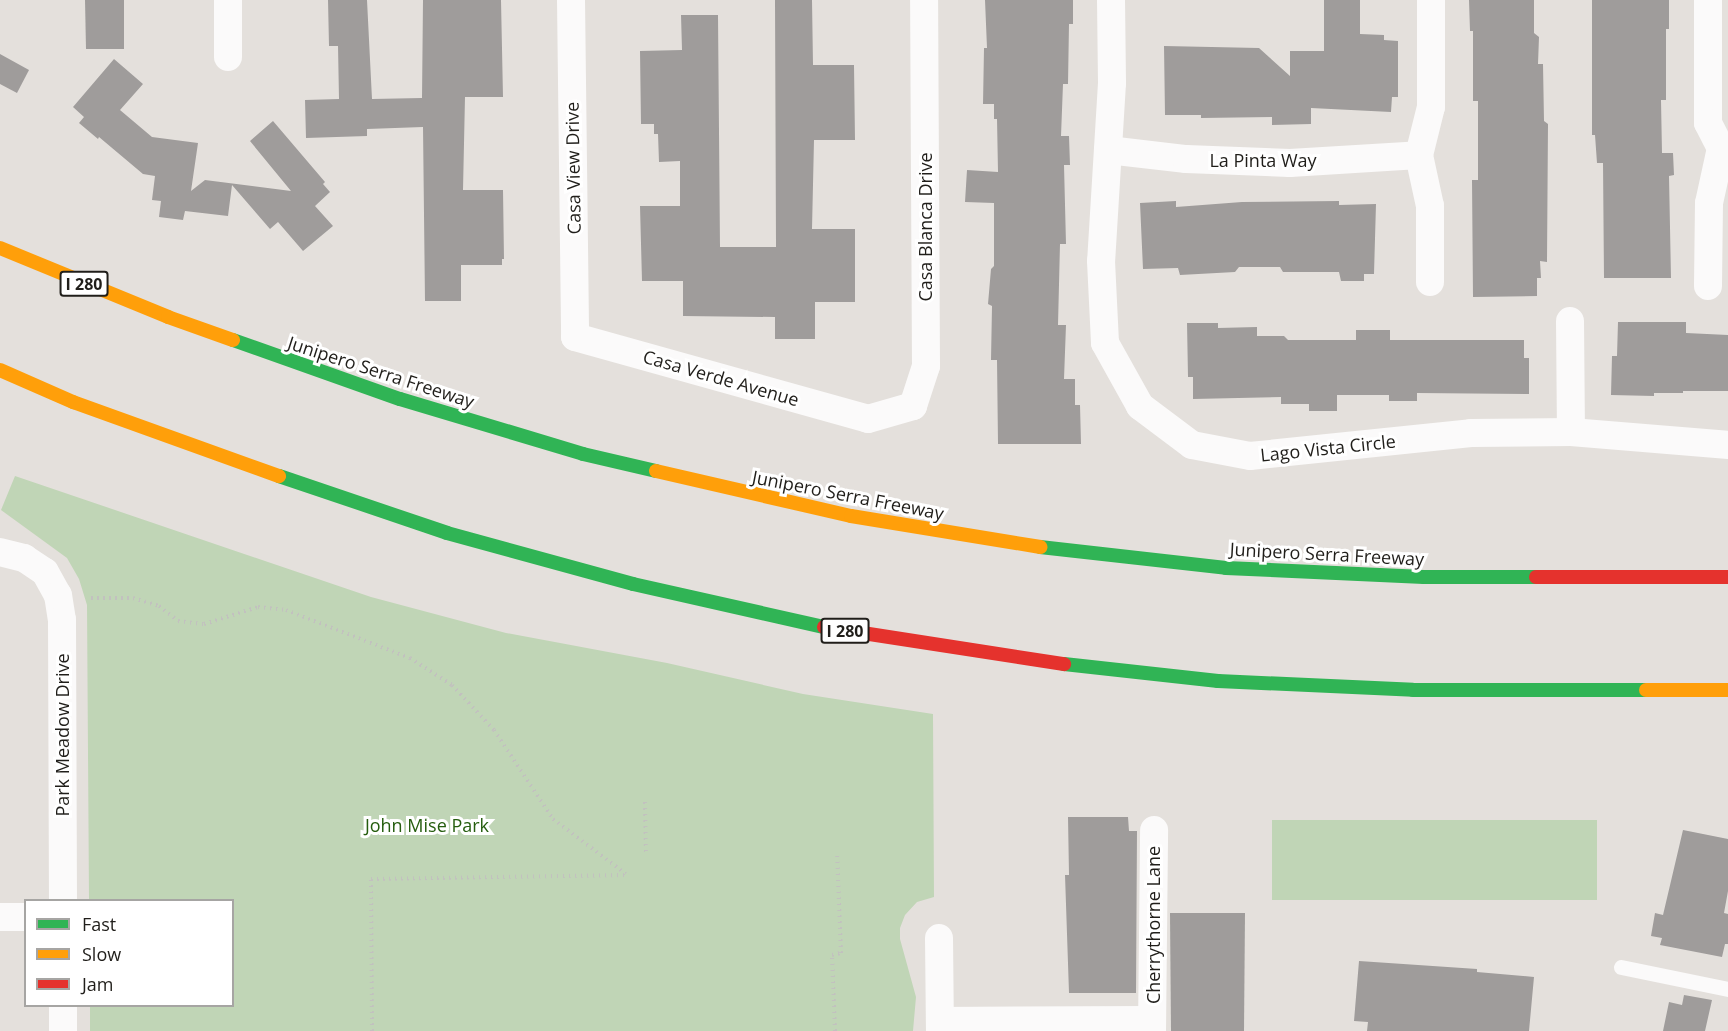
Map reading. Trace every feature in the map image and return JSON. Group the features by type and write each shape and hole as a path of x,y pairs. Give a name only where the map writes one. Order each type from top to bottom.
{"highway":[{"name":"Junipero Serra Freeway","path":"0,248 168,318 411,402 583,454 851,516 1052,549 1226,568 1424,577 1728,577"},
{"name":"I 280","path":"0,370 118,418 447,533 633,584 828,628 1022,659 1218,681 1413,690 1728,690"}],"street":[{"path":"228,0 228,57"},
{"name":"Casa View Drive","path":"571,0 575,337"},
{"name":"Casa Blanca Drive","path":"868,420 913,406 926,366 924,0"},
{"name":"Lago Vista Circle","path":"1111,0 1112,83 1101,261 1105,344 1140,406 1192,445 1250,456 1471,433 1571,432 1728,445"},
{"path":"1430,282 1430,206 1419,155 1431,107 1431,0"},
{"path":"1708,0 1708,123 1725,149 1709,203 1708,286"},
{"name":"La Pinta Way","path":"1108,150 1186,159 1290,163 1419,155"},
{"path":"1570,321 1571,432"},
{"name":"Casa Verde Avenue","path":"575,337 868,420"},
{"name":"Park Meadow Drive","path":"0,552 24,558 45,572 58,594 62,620 63,899"},
{"name":"Cherrythorne Lane","path":"940,1026 1152,1026 1154,830"},
{"path":"0,917 24,917"},
{"path":"939,938 940,1026"},
{"path":"63,1007 63,1031"}],"lane":[{"path":"1621,967 1728,989"}],"path":[{"path":"91,598 133,598 159,606 177,621 204,624 258,607 286,610 410,658 452,685 494,730 554,819 626,874 371,879 372,1031"},
{"path":"645,802 646,853"},
{"path":"835,1031 832,955 841,953 837,853"}],"green space":[{"name":"John Mise Park","path":"15,476 371,597 506,633 667,663 803,694 933,714 934,897 917,902 905,915 900,928 900,939 916,997 913,1031 90,1031 90,1007 234,1007 234,899 89,899 87,605 79,579 67,558 1,510"},
{"path":"1272,820 1597,820 1597,900 1272,900"}],"building":[{"path":"85,0 124,0 124,49 86,49"},
{"path":"328,0 367,0 372,99 422,98 423,0 501,0 503,97 465,97 463,190 503,190 504,259 502,259 502,265 461,265 461,301 425,301 423,127 367,129 367,136 306,138 305,100 339,99 338,46 329,46"},
{"path":"775,0 812,0 813,65 854,65 855,140 814,140 812,229 855,229 855,302 815,302 815,339 775,339 775,317 683,316 683,281 642,281 640,206 680,206 680,161 659,162 658,134 654,134 654,124 641,124 640,51 682,50 681,15 718,15 720,247 776,247"},
{"path":"985,0 1073,0 1073,24 1069,24 1068,84 1063,84 1061,136 1069,136 1070,165 1064,165 1066,244 1060,244 1058,325 1066,325 1064,379 1075,379 1075,405 1080,405 1081,444 998,444 997,360 991,360 992,306 988,304 991,269 994,266 994,203 965,202 967,170 998,172 997,119 994,119 994,104 983,104 984,48 987,48"},
{"path":"1324,0 1360,0 1360,34 1384,35 1384,40 1398,41 1398,97 1392,97 1391,112 1311,108 1311,124 1272,125 1272,117 1201,118 1201,115 1165,115 1164,46 1259,48 1290,76 1290,51 1324,51"},
{"path":"1469,0 1534,0 1534,33 1539,37 1538,64 1543,64 1544,121 1548,124 1547,262 1540,261 1541,278 1537,278 1537,296 1473,297 1472,180 1478,180 1478,101 1473,101 1473,31 1470,31"},
{"path":"1592,0 1669,0 1669,29 1666,29 1666,100 1661,100 1662,153 1673,153 1674,175 1669,176 1671,278 1604,278 1603,163 1597,163 1595,135 1592,135"},
{"path":"0,54 29,70 17,93 0,84"},
{"path":"114,59 143,84 120,110 152,137 198,143 191,191 205,180 291,191 250,141 273,121 325,182 323,184 330,192 315,206 333,226 303,251 278,222 270,229 232,185 228,216 185,211 183,220 159,217 161,201 152,200 155,176 143,174 99,137 98,139 79,123 84,117 73,107"},
{"path":"1176,201 1176,207 1242,202 1339,201 1339,205 1376,204 1374,274 1364,274 1364,281 1341,281 1339,272 1283,272 1280,267 1239,267 1235,272 1180,275 1178,268 1143,269 1140,203"},
{"path":"1618,322 1686,322 1686,333 1728,335 1728,391 1683,391 1683,393 1654,393 1654,396 1611,395 1612,356 1617,356"},
{"path":"1187,323 1218,323 1218,328 1257,327 1257,336 1284,336 1288,340 1356,340 1356,330 1390,330 1390,340 1524,340 1524,358 1529,358 1529,394 1417,393 1417,401 1389,401 1389,395 1337,395 1337,411 1309,411 1309,404 1281,404 1281,397 1193,399 1193,377 1188,377"},
{"path":"1068,817 1128,817 1129,831 1137,831 1136,993 1069,993 1065,875 1069,875"},
{"path":"1683,830 1728,839 1728,891 1724,913 1728,914 1728,944 1725,944 1722,957 1660,945 1662,938 1651,936 1655,913 1663,915"},
{"path":"1170,913 1245,913 1244,1031 1171,1031"},
{"path":"1359,961 1477,969 1477,972 1534,977 1529,1031 1367,1031 1368,1022 1354,1021"},
{"path":"1684,995 1712,1000 1705,1031 1663,1031 1669,1002 1682,1005"}],"traffic: fast":[{"path":"233,340 400,399 583,454 656,471"},
{"path":"279,476 447,533 633,584 824,627"},
{"path":"1040,547 1226,568 1424,577 1536,577"},
{"path":"1064,664 1218,681 1413,690 1646,690"}],"traffic: slow":[{"path":"0,248 168,317 233,340"},
{"path":"0,370 73,402 279,476"},
{"path":"656,471 851,516 1040,547"},
{"path":"1646,690 1728,690"}],"traffic: jam":[{"path":"1536,577 1728,577"},
{"path":"824,627 1064,664"}]}
